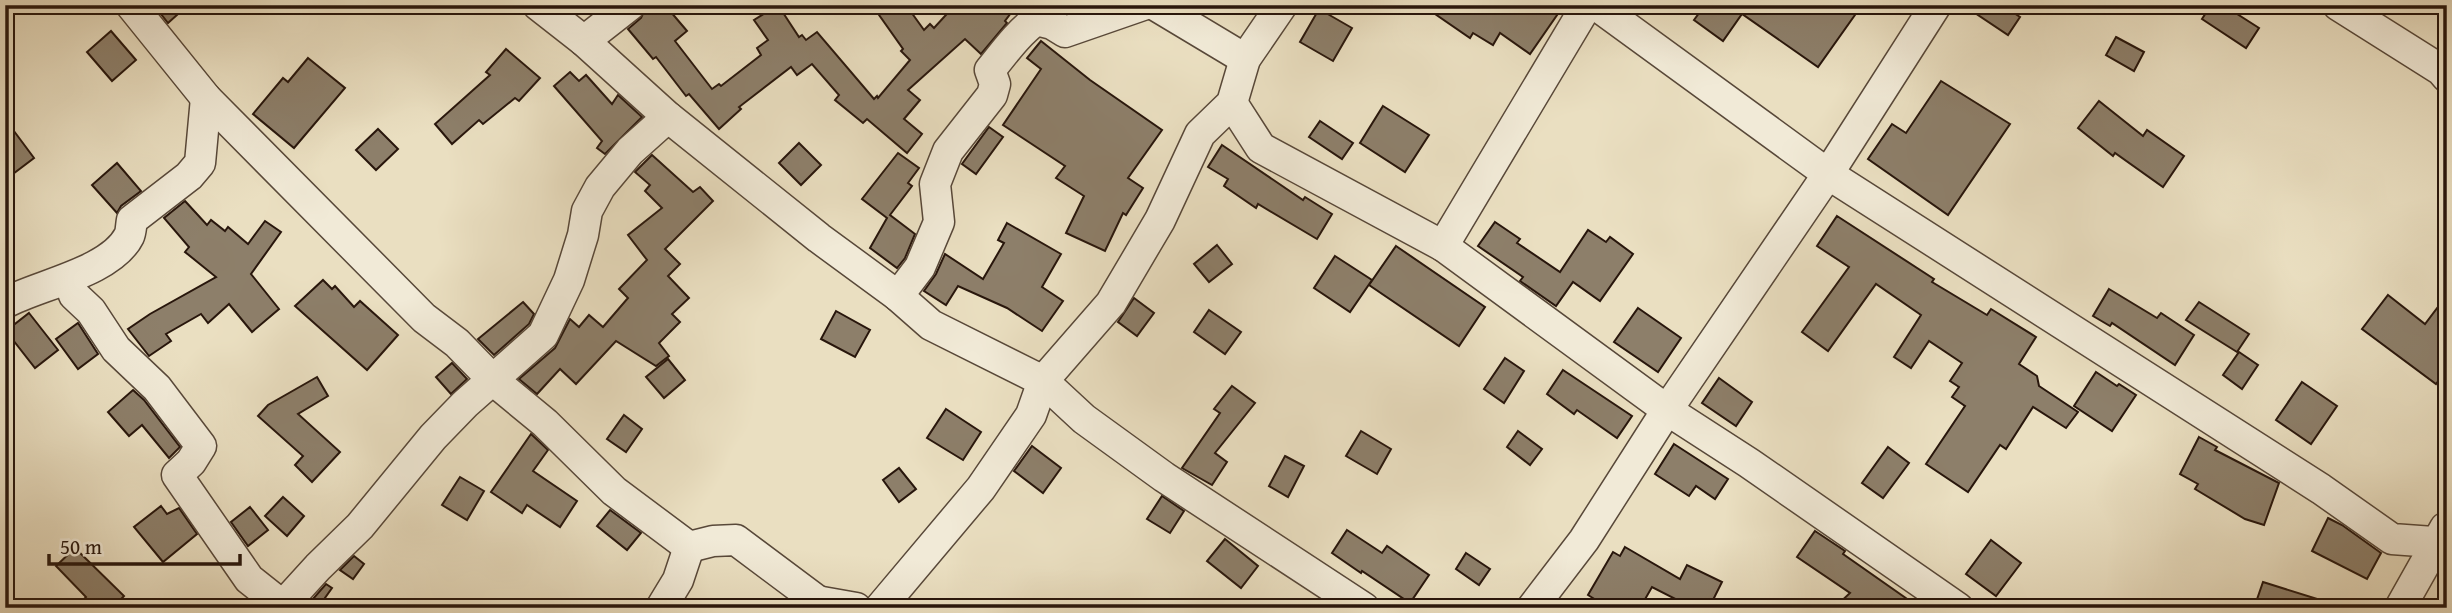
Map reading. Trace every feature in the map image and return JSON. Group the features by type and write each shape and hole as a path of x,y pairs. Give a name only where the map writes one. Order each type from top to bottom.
{"street":[{"path":"131,5 206,98 424,318 545,423 614,491 689,547"},
{"path":"538,5 584,41 668,117 819,238 898,296 931,325 1043,381 1084,419 1164,478 1364,608"},
{"path":"584,41 631,5"},
{"path":"898,296 920,267 939,222 935,184 948,150 992,95 995,84 990,71 1007,49 1026,27 1036,20 1052,24 1065,32 1143,5"},
{"path":"1155,5 1245,59"},
{"path":"689,547 713,541 736,540 824,605 870,607 981,488 1031,415 1043,381 1111,303 1160,220 1200,134 1232,103 1245,59 1282,5"},
{"path":"1443,246 1587,5"},
{"path":"1596,5 1828,174 2321,489 2392,538 2443,537"},
{"path":"1532,608 1584,540 1667,410 1828,174 1936,5"},
{"path":"2338,5 2447,77"},
{"path":"5,303 69,279 118,251 130,235 132,220 189,176 200,163 206,98"},
{"path":"1232,103 1261,148 1443,246 1667,410 1749,463 1958,608"},
{"path":"69,279 74,295 91,311 116,349 157,388 201,446 191,462 177,475 249,579 278,602 288,605 317,566 360,526 433,437 465,404 494,381 542,335 569,280 583,235 587,211 600,187 630,151 668,117"},
{"path":"2400,608 2443,537"},
{"path":"661,608 678,580 689,547"}],"building":[{"path":"154,5 188,5 168,23"},
{"path":"647,5 665,5 687,31 675,41 712,89 719,84 721,86 761,55 757,48 768,40 754,20 778,5 799,37 802,35 806,40 817,32 874,99 877,96 878,98 910,60 901,51 903,49 872,5 906,5 924,30 930,24 934,28 955,5 1017,5 1005,21 1007,23 981,54 965,39 908,90 920,100 904,119 922,134 907,153 867,119 863,123 835,100 839,95 812,64 797,75 791,67 739,107 741,109 719,129 689,94 686,96 656,57 653,59 628,29 641,18"},
{"path":"1422,5 1564,5 1530,54 1500,33 1493,45 1473,33 1470,38"},
{"path":"1705,5 1862,5 1818,67 1742,14 1723,41 1694,20"},
{"path":"1963,5 2002,5 2020,17 2008,35"},
{"path":"2211,5 2223,5 2259,28 2246,48 2202,19"},
{"path":"1319,9 1352,28 1333,61 1300,42"},
{"path":"111,31 136,60 112,81 87,52"},
{"path":"2116,37 2144,52 2134,71 2106,55"},
{"path":"1041,41 1090,80 1162,130 1128,178 1143,188 1126,215 1123,213 1105,251 1066,233 1084,196 1056,178 1065,166 1003,125 1041,69 1027,58"},
{"path":"506,49 540,78 519,101 515,98 483,124 479,120 452,144 435,124 490,75 486,72"},
{"path":"308,58 345,88 294,148 253,114 283,78 288,82"},
{"path":"570,72 579,81 586,75 612,104 618,95 642,117 605,154 597,148 602,141 554,86"},
{"path":"1941,81 2010,124 1948,215 1868,159 1892,124 1906,133"},
{"path":"2099,101 2143,136 2147,130 2184,156 2163,187 2115,153 2113,156 2078,128"},
{"path":"1383,106 1429,135 1405,172 1360,143"},
{"path":"5,119 34,158 5,180"},
{"path":"1320,121 1353,143 1342,159 1309,137"},
{"path":"989,127 1003,137 976,174 962,164"},
{"path":"378,129 398,149 376,170 356,150"},
{"path":"799,143 821,165 801,185 779,163"},
{"path":"1222,145 1303,200 1305,197 1332,214 1317,239 1258,204 1256,208 1224,186 1228,179 1208,167"},
{"path":"898,153 919,168 908,183 912,186 890,215 915,234 905,258 897,268 870,248 887,218 862,199"},
{"path":"652,155 693,192 700,187 713,201 665,249 680,264 668,276 689,298 672,314 680,322 659,343 669,356 656,366 616,341 576,384 560,369 537,394 519,379 555,348 570,319 579,327 589,315 603,327 628,298 619,289 647,260 628,235 662,208 645,191 650,185 635,172"},
{"path":"117,163 141,191 121,206 117,213 92,185"},
{"path":"185,201 207,225 211,220 225,231 228,227 248,244 265,221 281,232 251,274 279,309 252,332 229,304 208,323 201,314 166,334 171,341 149,356 128,329 216,277 185,252 189,247 164,218"},
{"path":"1837,216 1934,279 1932,282 1987,315 1991,309 2036,337 2019,364 2037,376 2039,386 2078,412 2066,428 2033,407 2006,449 2000,445 1968,492 1926,464 1965,406 1952,397 1959,387 1950,381 1962,363 1929,341 1911,368 1894,357 1921,315 1876,284 1828,351 1802,332 1849,267 1817,246"},
{"path":"1495,222 1520,239 1517,243 1560,272 1588,230 1606,242 1610,237 1633,254 1600,301 1573,282 1556,306 1520,281 1523,277 1478,246"},
{"path":"1007,223 1061,254 1042,287 1063,301 1042,331 1007,308 958,286 946,305 924,291 945,254 983,279 1004,243 998,240"},
{"path":"1217,245 1232,264 1209,282 1194,264"},
{"path":"1396,246 1485,307 1459,346 1369,285"},
{"path":"1335,256 1372,280 1350,312 1314,288"},
{"path":"323,280 332,289 335,286 354,307 360,301 398,335 367,370 295,306"},
{"path":"2109,289 2157,318 2161,313 2194,335 2175,365 2112,323 2110,326 2093,316"},
{"path":"2388,295 2425,324 2447,295 2447,369 2436,384 2362,329"},
{"path":"1134,298 1154,313 1137,336 1118,322"},
{"path":"523,302 534,314 529,324 494,355 478,339"},
{"path":"2199,302 2249,334 2237,352 2186,320"},
{"path":"1638,308 1681,338 1658,372 1614,342"},
{"path":"1209,310 1241,332 1225,354 1194,332"},
{"path":"836,311 870,330 855,357 821,339"},
{"path":"29,313 58,350 35,368 6,331"},
{"path":"78,323 98,354 78,369 56,339"},
{"path":"2239,352 2258,365 2242,389 2223,375"},
{"path":"1505,358 1524,371 1504,403 1484,389"},
{"path":"668,359 685,380 664,398 646,377"},
{"path":"452,363 467,379 451,394 436,377"},
{"path":"1563,370 1632,416 1617,438 1577,410 1574,414 1547,394"},
{"path":"2096,372 2136,395 2112,431 2074,406"},
{"path":"317,377 328,396 298,414 340,452 312,482 295,465 303,456 258,416 268,405"},
{"path":"1719,378 1752,402 1736,426 1702,403"},
{"path":"2302,382 2337,406 2311,444 2276,420"},
{"path":"1232,386 1255,403 1215,453 1227,462 1212,485 1182,468 1220,413 1214,409"},
{"path":"133,390 144,400 180,447 169,458 142,425 129,436 108,412"},
{"path":"946,409 981,432 963,460 927,438"},
{"path":"624,415 642,429 626,452 607,439"},
{"path":"1361,431 1391,449 1377,474 1346,456"},
{"path":"1518,431 1542,449 1530,465 1507,447"},
{"path":"531,434 548,450 533,471 577,501 560,527 527,505 522,513 491,492"},
{"path":"2199,437 2217,447 2215,450 2279,483 2264,525 2245,519 2195,489 2198,484 2180,474"},
{"path":"1674,444 1728,479 1715,499 1696,486 1689,496 1655,474"},
{"path":"1032,446 1061,468 1043,493 1014,471"},
{"path":"1888,447 1909,463 1883,498 1862,483"},
{"path":"1285,456 1304,466 1288,497 1269,486"},
{"path":"899,468 916,489 899,502 883,480"},
{"path":"460,477 484,491 467,520 442,505"},
{"path":"1162,496 1184,511 1170,533 1147,519"},
{"path":"283,497 304,516 287,536 265,516"},
{"path":"161,506 167,514 179,508 197,534 163,562 134,527"},
{"path":"250,507 268,530 248,546 231,522"},
{"path":"610,510 641,533 627,550 597,526"},
{"path":"2328,518 2381,553 2367,579 2312,551"},
{"path":"1347,530 1382,553 1387,546 1429,575 1410,603 1332,553"},
{"path":"1815,531 1920,608 1834,608 1850,593 1797,557"},
{"path":"1225,539 1258,566 1241,588 1207,561"},
{"path":"1991,540 2021,563 1996,596 1966,574"},
{"path":"1625,547 1680,579 1687,565 1722,582 1709,608 1693,608 1652,587 1640,608 1609,608 1588,595 1613,552 1620,556"},
{"path":"75,548 124,596 113,608 76,608 86,597 56,566"},
{"path":"1466,553 1490,569 1479,585 1456,569"},
{"path":"354,556 364,564 353,579 340,570"},
{"path":"2263,582 2330,603 2329,608 2254,608"},
{"path":"326,584 332,588 320,605 323,608 305,608"}]}
